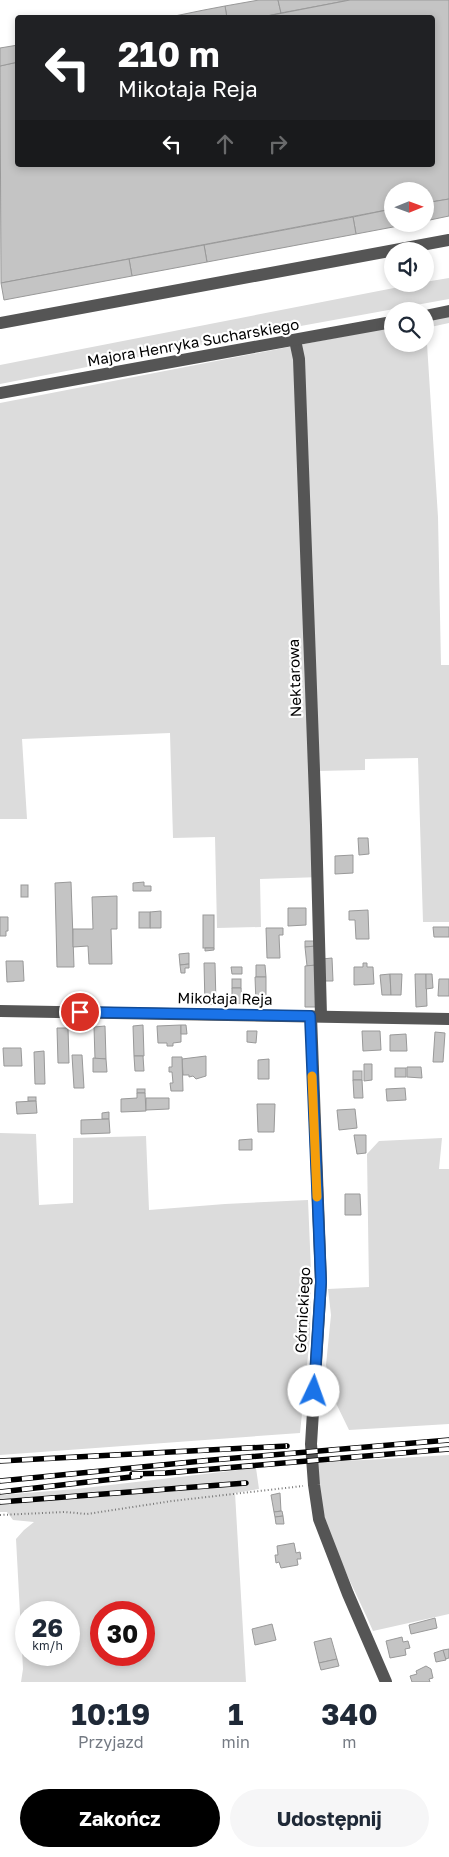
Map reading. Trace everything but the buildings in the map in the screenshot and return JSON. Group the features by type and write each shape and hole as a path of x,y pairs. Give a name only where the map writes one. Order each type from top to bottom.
{"street":[{"path":"0,323 449,240"},
{"path":"434,314 449,311"},
{"name":"Majora Henryka Sucharskiego","path":"0,394 384,323"},
{"name":"Nektarowa","path":"295,340 299,359 316,825 316,1016"},
{"name":"Mikołaja Reja","path":"0,1011 449,1019"},
{"name":"Górnickiego","path":"316,1016 321,1282 311,1444 314,1485 318,1519 386,1682"}],"path":[{"path":"0,1515 65,1512 87,1514 181,1500 314,1485"}],"shaded area":[{"path":"449,278 449,299 433,302 384,302 384,311 0,384 0,365 384,290 384,292 434,292 434,280"},
{"path":"449,316 449,323 434,326 434,319"},
{"path":"384,329 384,352 428,352 438,517 441,665 449,665 449,922 423,922 418,758 365,759 365,770 317,771 321,877 260,879 261,927 217,928 215,837 173,838 170,733 22,739 27,819 0,819 0,403"},
{"path":"0,1133 36,1134 39,1205 73,1203 73,1138 146,1136 149,1210 308,1200 311,1271 310,1336 300,1433 0,1455"},
{"path":"442,1138 439,1169 449,1169 449,1424 349,1430 333,1397 326,1365 331,1315 328,1289 369,1287 367,1154 379,1141"},
{"path":"449,1455 449,1614 373,1631 343,1566 324,1516 319,1494 318,1461"},
{"path":"256,1468 259,1489 235,1493 246,1682 21,1682 23,1666 80,1666 80,1601 19,1601 16,1539 34,1522 13,1520 7,1512 0,1512 0,1495 76,1489"}],"railway":[{"path":"0,1481 212,1460 449,1440"},
{"path":"0,1461 287,1446"},
{"path":"132,1474 166,1473 449,1449"},
{"path":"0,1492 140,1476"},
{"path":"0,1502 246,1483"}],"slow traffic":[{"path":"312,1076 317,1197"}],"route":[{"path":"80,1012 310,1016 321,1282 314,1391"}]}
